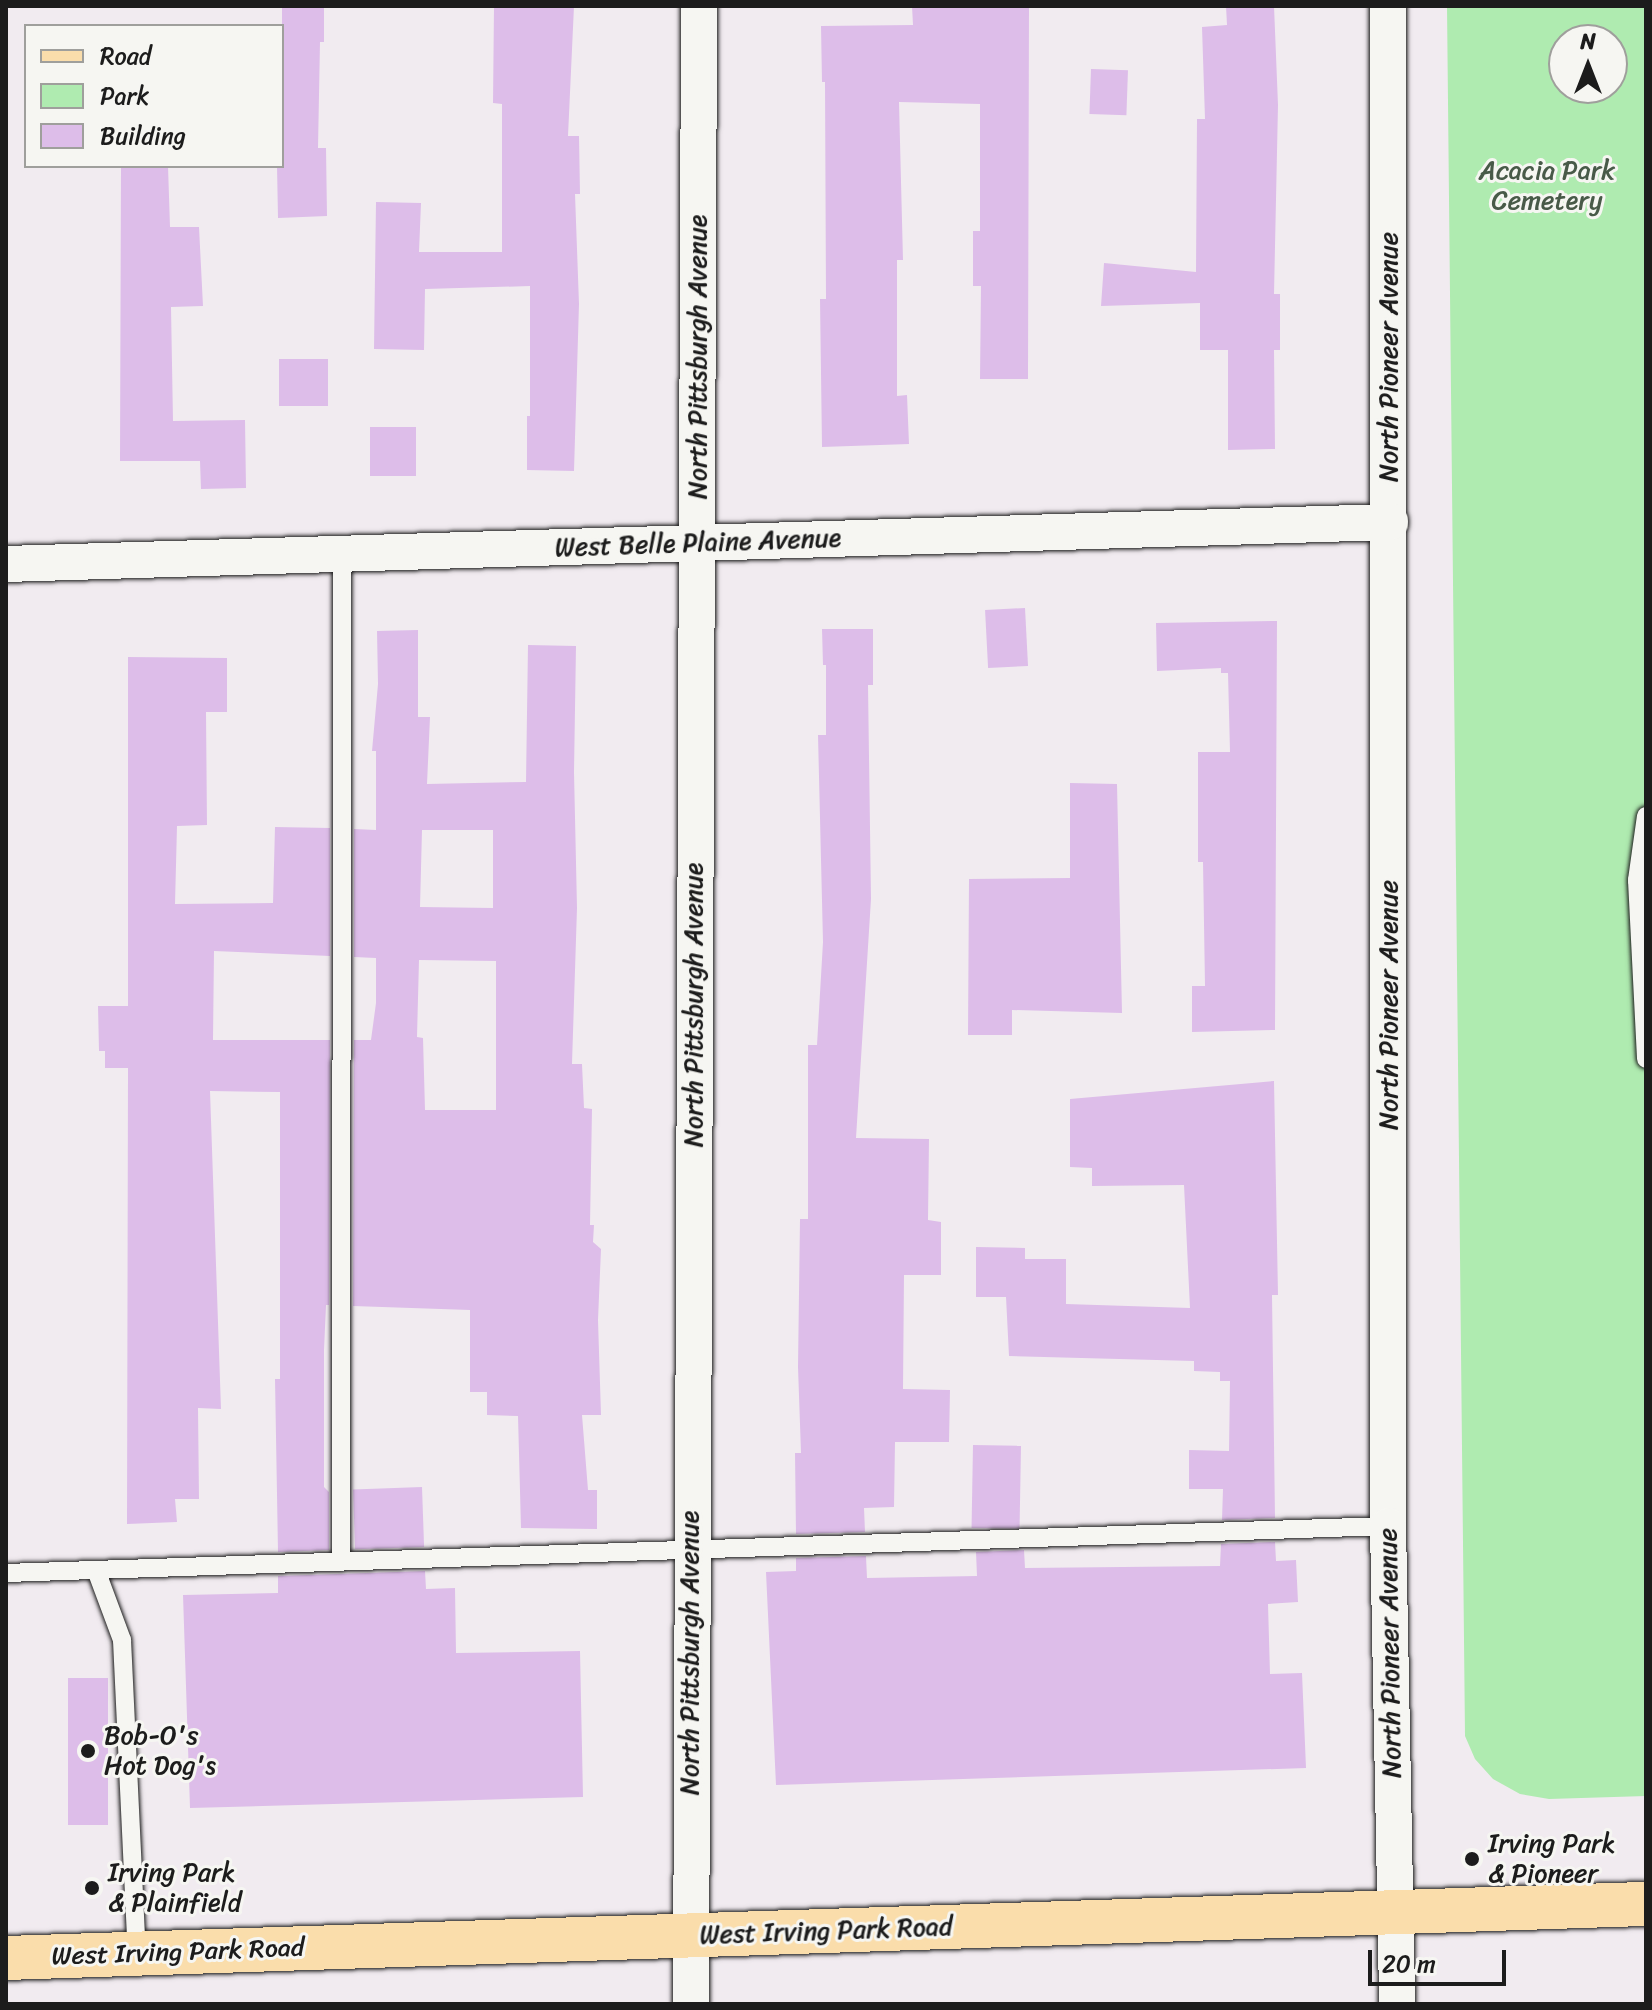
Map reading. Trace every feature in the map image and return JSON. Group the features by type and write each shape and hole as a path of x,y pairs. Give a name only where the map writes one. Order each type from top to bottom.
{"main road":[{"name":"West Irving Park Road","path":"6,1958 1646,1904"}],"street":[{"name":"North Pittsburgh Avenue","path":"691,2004 699,6"},
{"name":"North Pioneer Avenue","path":"1388,6 1388,1526 1397,2004"},
{"name":"West Belle Plaine Avenue","path":"6,564 1390,522"}],"lane":[{"path":"341,1561 342,554"},
{"path":"1646,816 1637,880 1646,1059"},
{"path":"6,1573 1388,1526"},
{"path":"96,1570 122,1640 137,1954"}],"green space":[{"name":"Acacia Park Cemetery","path":"1447,6 1646,6 1646,1796 1549,1799 1520,1794 1493,1779 1475,1759 1465,1736"}],"building":[{"path":"282,6 324,6 324,42 320,42 318,148 326,148 327,216 278,218 277,168 284,168"},
{"path":"494,6 574,6 568,136 579,136 580,194 575,194 579,304 574,471 527,470 530,286 425,289 424,350 374,349 376,202 421,203 419,252 502,252 502,104 493,103"},
{"path":"912,6 1029,6 1028,379 980,379 981,286 973,286 973,231 980,231 980,104 899,102 903,260 897,260 897,396 907,395 909,444 822,447 820,299 826,299 825,82 822,82 821,26 913,25"},
{"path":"1226,6 1274,6 1278,105 1274,294 1280,294 1280,350 1274,350 1275,449 1228,450 1228,350 1200,350 1200,303 1101,306 1104,263 1196,272 1197,119 1205,119 1202,27 1227,25"},
{"path":"1091,69 1128,70 1126,115 1089,114"},
{"path":"121,168 168,168 170,227 199,227 203,306 171,307 173,421 245,420 246,488 201,489 200,461 120,461"},
{"path":"279,359 328,359 328,406 279,406"},
{"path":"370,427 416,427 416,476 370,476"},
{"path":"1025,608 1028,666 988,668 985,610"},
{"path":"1277,621 1275,1030 1192,1032 1192,986 1205,986 1203,862 1198,862 1198,752 1230,752 1228,673 1221,673 1221,668 1157,671 1156,623"},
{"path":"822,629 873,629 873,685 868,685 871,899 856,1138 929,1139 928,1220 941,1222 941,1275 904,1275 903,1389 950,1390 949,1442 895,1442 894,1507 864,1508 865,1532 796,1534 795,1453 801,1453 798,1367 800,1219 808,1219 808,1045 817,1045 823,942 818,735 826,735 826,665 823,665"},
{"path":"418,630 418,717 430,717 427,784 526,782 528,645 576,646 574,772 577,908 572,1064 582,1064 584,1108 592,1109 590,1225 594,1225 593,1242 601,1249 598,1320 601,1415 582,1415 588,1490 597,1490 597,1529 521,1528 518,1416 487,1415 487,1392 470,1392 470,1310 353,1306 354,1040 371,1040 376,1003 376,958 354,957 354,829 376,830 376,751 372,751 378,684 377,631","holes":["422,830 493,830 493,908 420,907","419,960 496,961 496,1110 425,1110 423,1038 417,1037"]},
{"path":"128,657 227,658 227,712 206,712 207,825 177,826 175,904 273,903 275,827 330,828 330,956 214,951 213,1040 330,1040 329,1305 326,1305 324,1350 324,1487 329,1492 329,1550 278,1552 275,1379 280,1379 280,1092 210,1091 221,1409 198,1408 199,1499 175,1499 177,1522 127,1524 128,1068 105,1068 105,1051 99,1051 98,1006 128,1006"},
{"path":"1070,783 1117,784 1122,1013 1012,1010 1012,1035 968,1035 969,879 1070,878"},
{"path":"1274,1081 1278,1295 1272,1295 1275,1518 1222,1520 1223,1489 1189,1489 1189,1450 1229,1451 1230,1381 1220,1381 1220,1372 1194,1371 1194,1361 1009,1356 1006,1297 976,1297 976,1247 1025,1248 1025,1259 1066,1259 1066,1304 1190,1308 1184,1185 1092,1186 1092,1168 1070,1167 1070,1099"},
{"path":"973,1445 1021,1446 1020,1529 972,1528"},
{"path":"422,1487 424,1547 355,1549 353,1489"},
{"path":"1275,1542 1276,1561 1296,1560 1298,1602 1268,1604 1270,1674 1302,1673 1306,1768 776,1785 766,1572 796,1571 796,1558 866,1556 867,1578 977,1576 976,1552 1024,1550 1025,1568 1220,1566 1221,1544"},
{"path":"425,1571 426,1589 455,1588 456,1653 580,1651 583,1797 190,1808 183,1595 278,1593 278,1576"},
{"name":"Bob-O's Hot Dog's","path":"68,1678 108,1678 108,1825 68,1825"}],"place":[{"name":"Bob-O's Hot Dog's","path":"88,1751"},
{"name":"Irving Park & Pioneer","path":"1472,1859"},
{"name":"Irving Park & Plainfield","path":"92,1888"}]}
